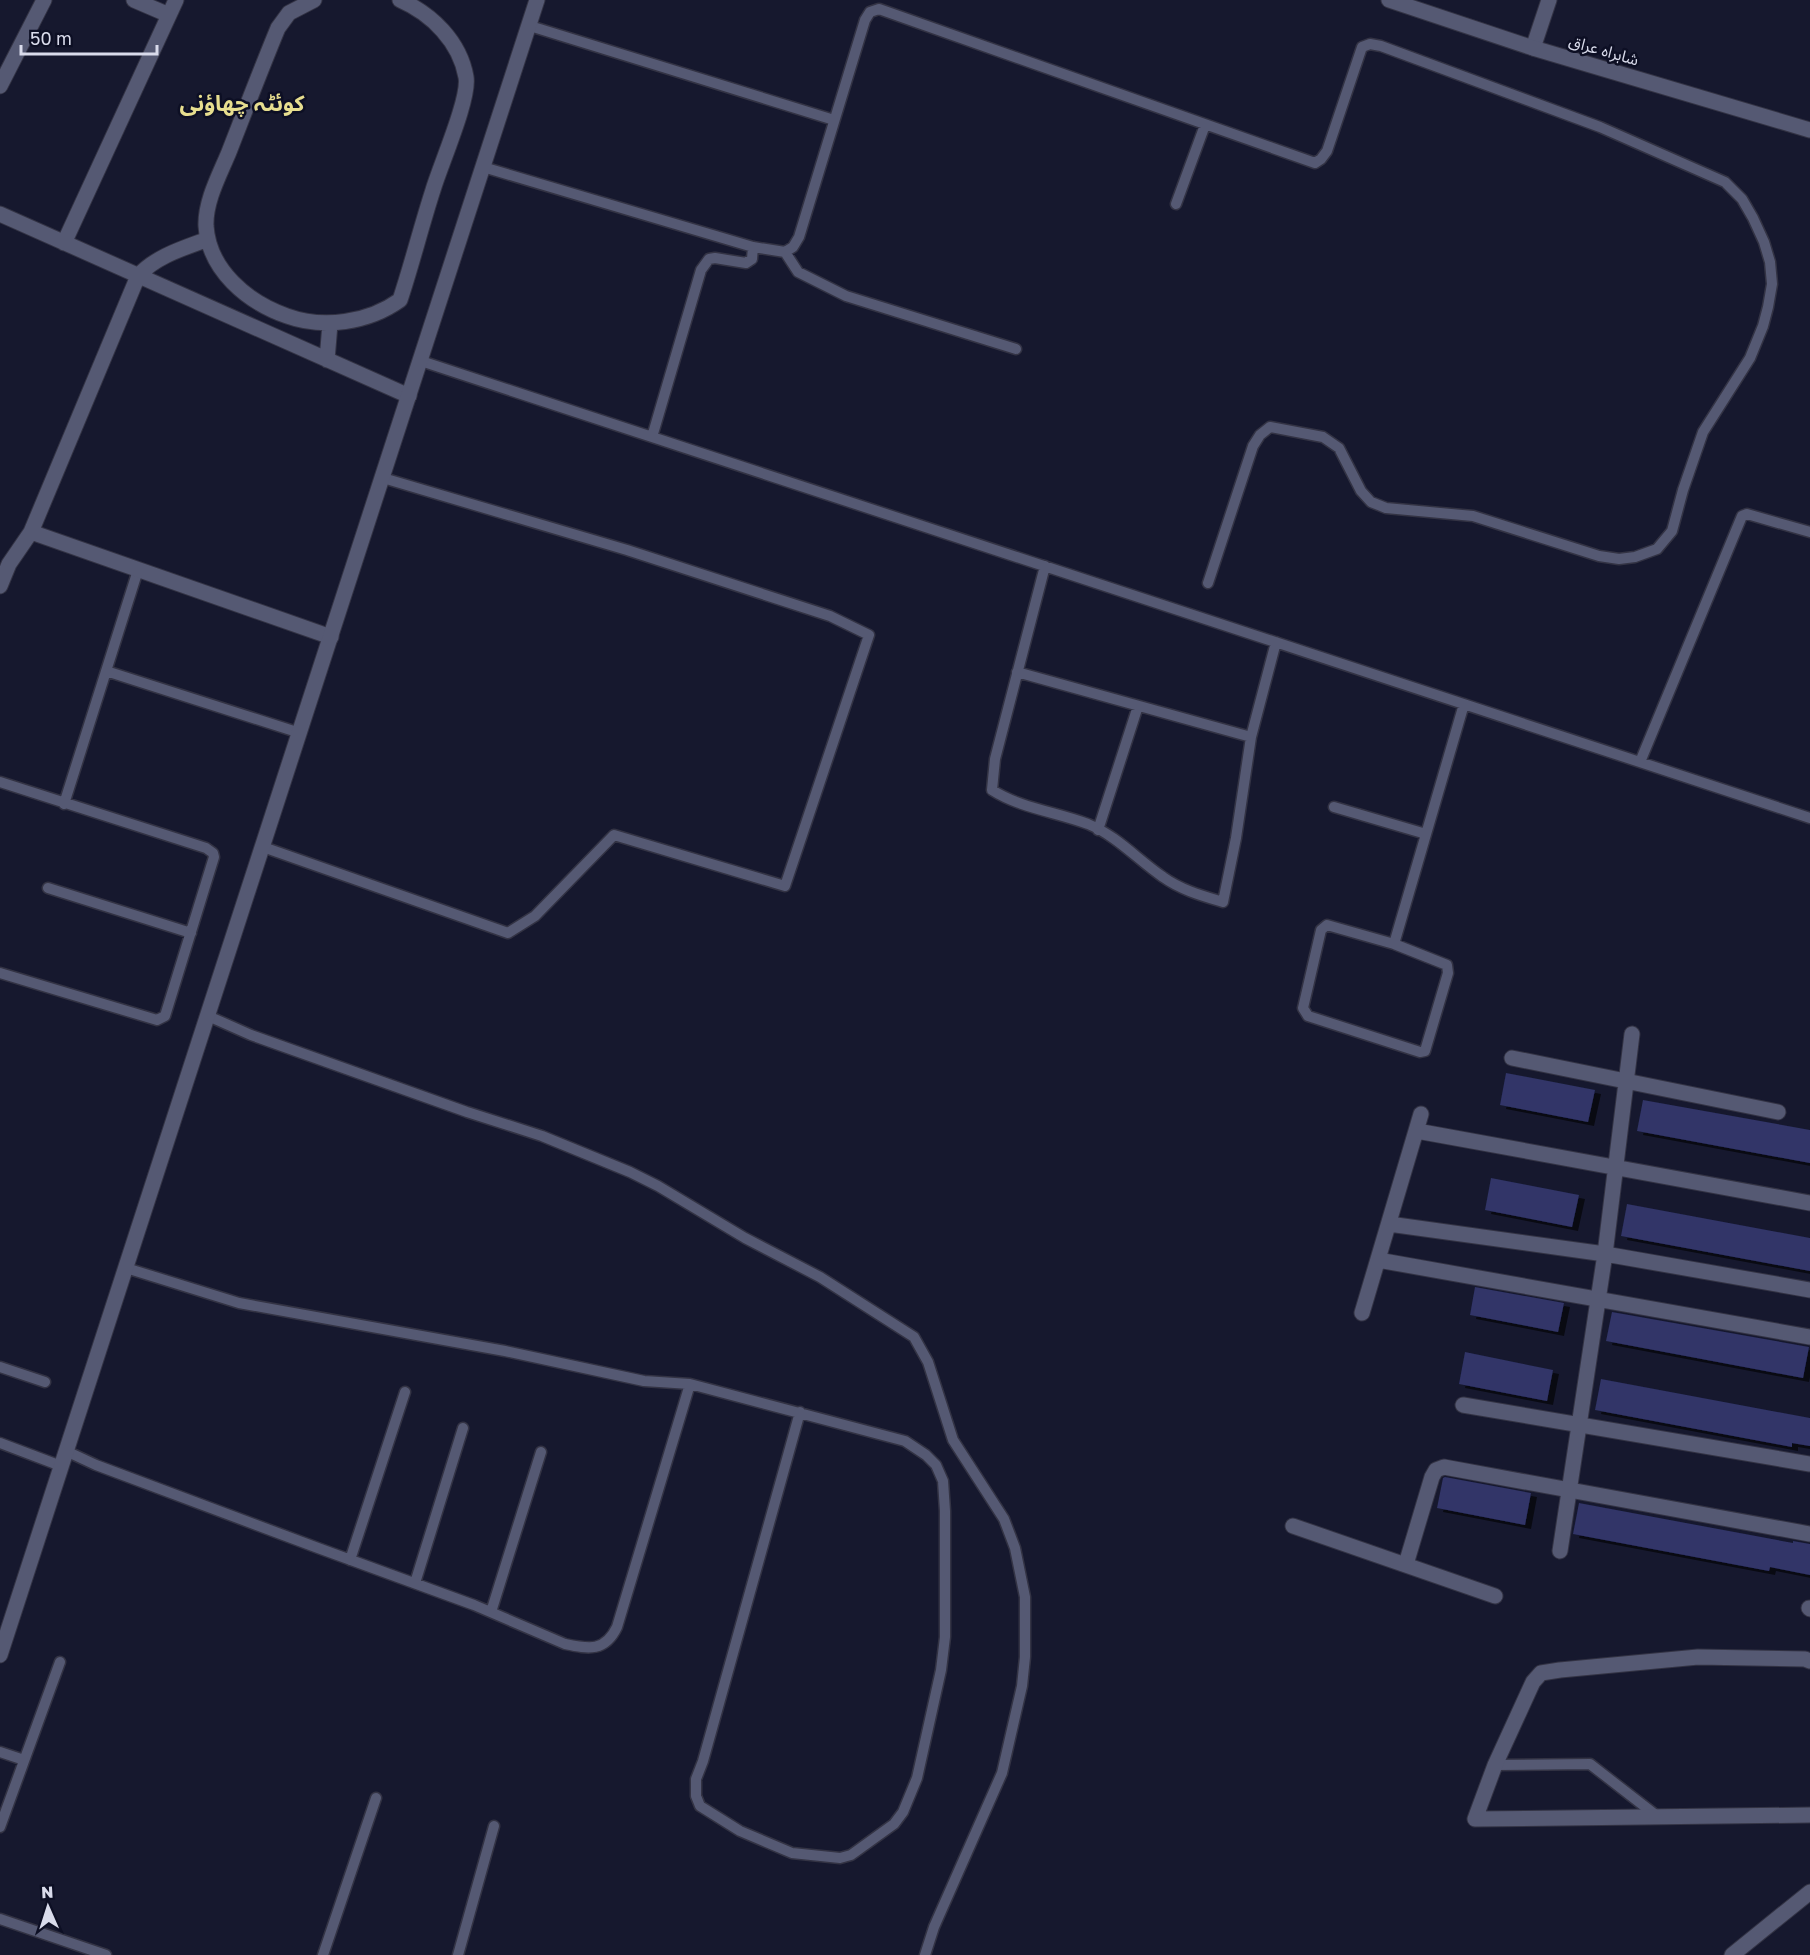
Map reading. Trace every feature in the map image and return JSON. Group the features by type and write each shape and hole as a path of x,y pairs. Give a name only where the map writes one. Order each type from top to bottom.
{"street":[{"path":"0,86 44,0"},
{"path":"134,0 170,15"},
{"path":"64,243 176,0"},
{"path":"314,0 289,13 278,28 213,194 207,217 208,238 228,279 256,302 287,316 330,324 376,313 400,300 433,189 464,99 466,77 453,41 422,12 400,0"},
{"path":"0,1655 6,1621 61,1466 126,1268 537,0"},
{"name":"شاہراہ عراق","path":"1389,0 1533,48 1810,130"},
{"path":"1533,48 1549,0"},
{"path":"0,214 409,396"},
{"path":"0,586 9,564 32,532 138,276 162,257 208,238"},
{"path":"327,360 330,324"},
{"path":"32,532 331,637"},
{"path":"1560,1551 1605,1254 1632,1034"},
{"path":"1512,1058 1778,1112"},
{"path":"1362,1312 1421,1114"},
{"path":"1417,1131 1810,1203"},
{"path":"1389,1224 1605,1254 1810,1290"},
{"path":"1378,1260 1810,1337"},
{"path":"1462,1405 1810,1464"},
{"path":"1406,1564 1436,1470 1444,1467 1810,1534"},
{"path":"1293,1526 1495,1596"},
{"path":"1810,1661 1805,1659 1698,1657 1541,1673 1533,1682 1495,1765 1475,1819 1810,1815"},
{"path":"1732,1955 1810,1892"}],"lane":[{"path":"483,167 753,247 785,252 792,248 798,237 865,20 870,12 879,9 1315,163 1322,159 1327,151 1362,46 1370,44 1381,46 1600,127 1725,182 1742,199 1753,218 1770,262 1772,284 1768,307 1750,358 1703,432 1672,531 1657,549 1635,557 1619,559 1599,556 1473,516 1386,508 1371,502 1361,491 1339,448 1323,437 1270,427 1260,435 1253,446 1208,583"},
{"path":"530,26 834,120"},
{"path":"1176,204 1205,125"},
{"path":"652,437 701,270 709,259 715,258 746,264 752,259 753,247"},
{"path":"785,252 798,272 846,296 1016,349"},
{"path":"421,360 1810,818"},
{"path":"263,848 508,933 535,916 614,835 785,886 869,636 830,616 627,550 383,478"},
{"path":"1640,762 1742,516 1747,514 1810,532"},
{"path":"1045,566 995,759 992,790 1004,798 1088,824 1138,855 1147,866 1166,879 1189,891 1223,902 1236,838 1251,737 1275,642"},
{"path":"64,804 138,570"},
{"path":"106,671 300,733"},
{"path":"1017,672 1251,737"},
{"path":"1394,944 1464,704"},
{"path":"1098,830 1138,706"},
{"path":"0,782 206,848 213,853 214,857 165,1016 157,1020 0,973"},
{"path":"1335,807 1426,834"},
{"path":"48,888 190,933"},
{"path":"1327,925 1394,944 1447,965 1448,973 1425,1051 1420,1052 1308,1016 1304,1012 1321,930 1327,925"},
{"path":"208,1016 252,1035 416,1094 542,1136 630,1172 745,1238 820,1277 914,1337 928,1362 953,1440 1004,1519 1015,1548 1025,1597 1026,1657 1009,1750 1002,1773 934,1927 925,1955"},
{"path":"126,1268 239,1303 506,1351 644,1381 690,1384 800,1412 905,1441 926,1455 936,1465 943,1481 945,1637 941,1670 917,1778 903,1812 894,1824 851,1855 840,1858 792,1853 748,1835 700,1806 696,1796 696,1779 703,1761 800,1412"},
{"path":"0,1367 45,1382"},
{"path":"66,1451 96,1465 491,1612 565,1644 594,1648 606,1644 617,1627 690,1384"},
{"path":"350,1560 405,1392"},
{"path":"415,1583 463,1428"},
{"path":"0,1443 61,1466"},
{"path":"491,1612 541,1452"},
{"path":"0,1827 60,1662"},
{"path":"0,1752 24,1760"},
{"path":"1495,1765 1590,1764 1657,1816"},
{"path":"323,1955 376,1798"},
{"path":"458,1955 494,1826"},
{"path":"0,1919 106,1955"}],"building":[{"path":"1506,1073 1595,1090 1588,1122 1500,1105"},
{"path":"1643,1100 1810,1130 1810,1163 1637,1131"},
{"path":"1491,1178 1579,1195 1572,1227 1485,1210"},
{"path":"1627,1204 1810,1238 1810,1271 1621,1236"},
{"path":"1475,1287 1564,1303 1558,1332 1470,1315"},
{"path":"1612,1312 1809,1347 1803,1378 1606,1341"},
{"path":"1465,1352 1553,1370 1547,1401 1459,1384"},
{"path":"1601,1379 1810,1418 1810,1446 1792,1443 1792,1447 1595,1410"},
{"path":"1445,1477 1531,1493 1525,1525 1437,1508"},
{"path":"1579,1503 1793,1543 1793,1541 1810,1544 1810,1575 1770,1567 1769,1571 1573,1534"}],"district":[{"name":"کوئٹہ چھاؤنی","path":"242,102"}]}
